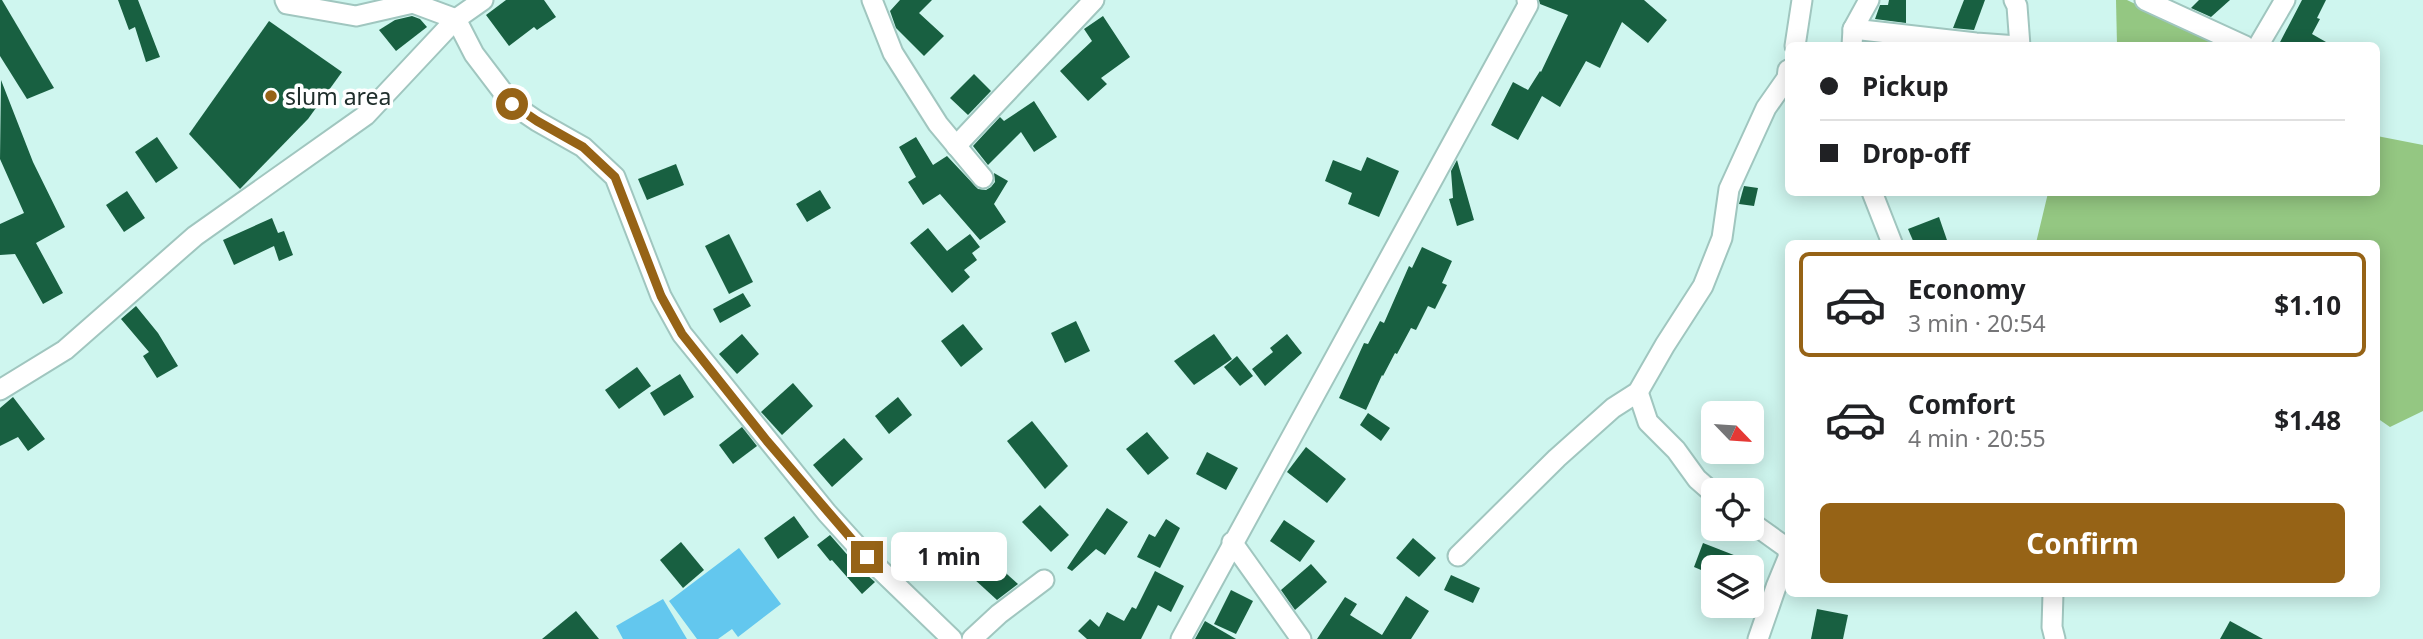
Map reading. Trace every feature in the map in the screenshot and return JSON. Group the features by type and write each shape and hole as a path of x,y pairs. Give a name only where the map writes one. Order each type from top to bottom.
{"street":[{"path":"285,0 287,4 356,16 413,3 456,19 474,54 512,104 583,147 615,177 661,296 682,334 827,513 867,557 952,639"},
{"path":"0,390 65,350 195,236 366,115 456,19 483,0"},
{"path":"873,0 893,53 938,124 983,178"},
{"path":"956,146 1094,0"},
{"path":"1181,639 1528,5 1527,0"},
{"path":"1796,42 1802,0"},
{"path":"1869,0 1852,37 1955,42"},
{"path":"2014,0 2017,6 2019,42"},
{"path":"2145,0 2236,42"},
{"path":"2260,42 2285,0"},
{"path":"1458,556 1557,458 1613,408 1638,392 1703,286 1722,238 1729,190 1766,108 1785,81"},
{"path":"1874,196 1891,240"},
{"path":"1638,392 1648,422 1676,450 1701,482"},
{"path":"1764,532 1785,547"},
{"path":"1232,542 1301,639"},
{"path":"1758,639 1785,564"},
{"path":"972,639 999,614 1044,580"},
{"path":"2053,597 2052,627 2055,639"}],"green space":[{"path":"2116,0 2127,0 2211,42 2117,42"},
{"path":"2380,137 2423,145 2423,411 2390,427 2380,420 2380,240 2037,240 2047,196 2380,196"}],"water":[{"path":"739,548 781,604 738,637 732,629 718,639 697,639 669,601"},
{"path":"663,599 687,639 623,639 616,626"}],"building":[{"path":"0,0 54,88 27,99 0,56"},
{"path":"118,0 138,0 160,57 146,62 135,27 129,30"},
{"path":"506,0 544,0 556,17 537,30 534,27 509,46 486,15"},
{"path":"900,0 932,0 919,13 944,36 924,56 896,28 890,11"},
{"path":"1539,0 1644,0 1667,20 1648,43 1622,22 1600,68 1586,61 1560,107 1542,96 1518,140 1491,125 1513,82 1528,90 1541,72 1568,15 1540,4"},
{"path":"1889,0 1906,0 1906,23 1875,19 1880,5 1888,5"},
{"path":"1964,0 1985,0 1974,30 1953,28"},
{"path":"2199,0 2230,0 2211,17 2191,8"},
{"path":"2302,0 2326,0 2312,34 2326,42 2280,42"},
{"path":"412,16 420,19 427,27 396,51 379,30 395,20"},
{"path":"1103,16 1130,57 1101,78 1107,84 1088,101 1060,71 1092,41 1084,29"},
{"name":"slum area","path":"269,21 342,72 308,119 240,189 189,134"},
{"path":"974,74 991,91 968,115 950,98"},
{"path":"1,80 33,162 65,227 36,243 63,293 43,304 15,254 0,255 0,224 24,213 0,159"},
{"path":"1034,101 1057,137 1034,152 1021,132 988,165 973,146 1000,117 1004,121"},
{"path":"157,137 178,168 156,183 135,152"},
{"path":"916,137 933,165 947,156 978,189 986,190 991,187 995,182 994,173 1008,181 994,204 1006,222 980,240 940,194 923,205 908,182 916,177 899,147"},
{"path":"1367,157 1399,171 1379,217 1348,204 1352,193 1325,181 1333,160 1361,171"},
{"path":"1457,160 1474,220 1457,226 1449,199 1453,198 1451,171"},
{"path":"676,164 684,185 647,200 638,179"},
{"path":"1744,186 1758,188 1754,206 1739,204"},
{"path":"820,190 831,208 807,222 796,204"},
{"path":"127,191 145,218 124,232 106,205"},
{"path":"1939,217 1947,240 1913,240 1908,229"},
{"path":"272,218 278,233 284,231 293,255 279,261 274,246 234,265 223,240"},
{"path":"928,228 947,251 970,234 980,247 972,253 977,260 964,270 970,277 952,293 910,243"},
{"path":"729,234 753,282 729,294 705,246"},
{"path":"1422,247 1452,261 1442,283 1447,285 1435,309 1428,306 1416,330 1411,328 1382,375 1366,410 1339,398 1364,343 1368,344 1380,321 1384,323 1409,266 1412,268"},
{"path":"743,293 751,306 720,323 713,309"},
{"path":"136,306 158,333 178,366 157,378 143,356 149,352 121,319"},
{"path":"1076,321 1090,351 1065,363 1051,333"},
{"path":"963,324 983,349 961,367 941,341"},
{"path":"742,334 759,354 737,374 719,354"},
{"path":"1214,334 1232,359 1194,385 1174,361"},
{"path":"1287,334 1302,353 1265,386 1252,369 1273,352 1270,348"},
{"path":"1237,356 1253,376 1240,386 1224,367"},
{"path":"637,367 651,386 619,409 605,390"},
{"path":"680,374 694,397 664,416 650,393"},
{"path":"793,383 813,406 782,435 761,412"},
{"path":"13,397 45,439 28,451 18,437 0,446 0,408"},
{"path":"898,397 912,415 889,434 875,416"},
{"path":"1368,413 1390,428 1381,441 1360,425"},
{"path":"1032,421 1068,466 1045,489 1007,441"},
{"path":"742,427 757,446 733,464 719,445"},
{"path":"1147,432 1169,458 1148,475 1126,449"},
{"path":"844,438 863,459 832,487 813,465"},
{"path":"1306,447 1346,479 1327,503 1287,472"},
{"path":"1207,452 1238,468 1226,490 1196,474"},
{"path":"1040,505 1069,535 1051,552 1022,522"},
{"path":"1107,508 1128,522 1105,555 1096,549 1072,571 1067,568"},
{"path":"794,516 809,537 778,559 764,538"},
{"path":"1166,519 1180,528 1160,568 1137,557 1149,534 1155,537"},
{"path":"1284,520 1315,541 1300,562 1270,541"},
{"path":"830,535 875,582 862,594 817,545"},
{"path":"1413,538 1436,558 1419,577 1396,558"},
{"path":"681,542 704,570 683,588 660,560"},
{"path":"1703,543 1734,555 1701,555 1701,570 1694,567"},
{"path":"979,549 1018,584 997,600 962,568"},
{"path":"1311,564 1327,582 1295,610 1281,590"},
{"path":"1155,571 1184,586 1171,612 1158,605 1141,639 1087,639 1078,631 1090,619 1099,627 1107,612 1124,621 1132,607 1136,609"},
{"path":"1451,575 1480,588 1473,603 1444,590"},
{"path":"1231,590 1253,601 1236,634 1214,624"},
{"path":"1406,596 1429,611 1411,639 1317,639 1345,597 1357,604 1350,615 1382,635"},
{"path":"1817,609 1848,615 1843,639 1811,639"},
{"path":"576,611 599,639 542,639"},
{"path":"1205,621 1236,639 1195,639"},
{"path":"2230,621 2263,639 2220,639"}],"place":[{"name":"slum area","path":"271,96"}],"route":[{"path":"512,104 583,147 615,177 661,296 682,334 767,441 867,557"}]}
